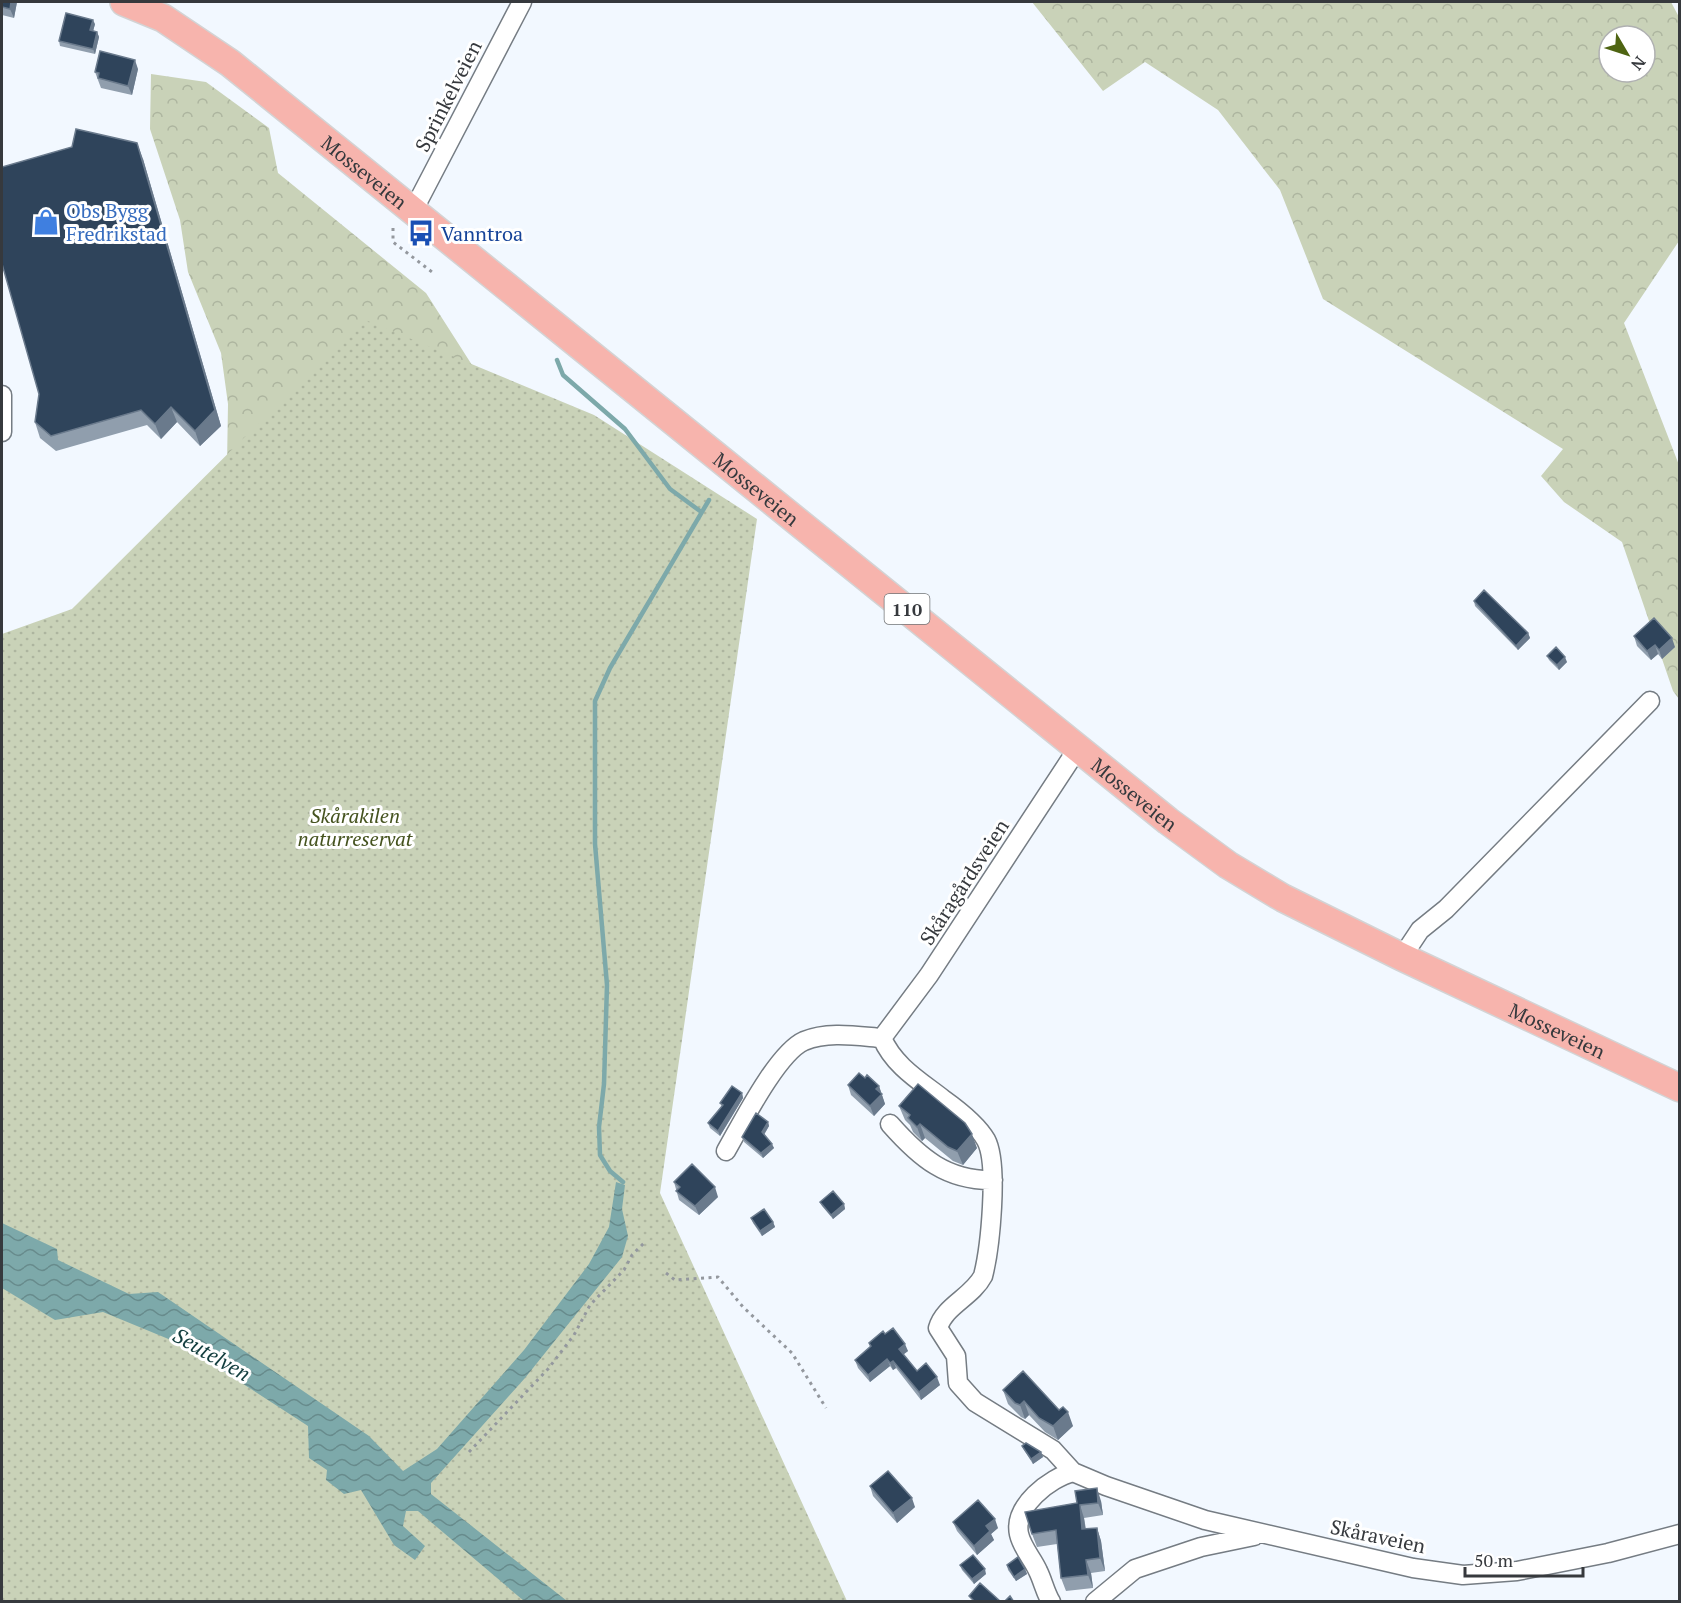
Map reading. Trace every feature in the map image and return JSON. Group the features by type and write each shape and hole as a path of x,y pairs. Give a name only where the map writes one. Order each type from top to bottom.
{"highway":[{"name":"Mosseveien","path":"124,2 163,18 230,63 403,220 1078,748 1168,821 1228,865 1283,898 1402,957 1680,1088"}],"street":[{"name":"Sprinkelveien","path":"403,220 442,158 522,2"},
{"path":"2,395 2,432"},
{"path":"1402,957 1420,930 1446,909 1650,701"},
{"name":"Skåragårdsveien","path":"882,1038 935,966 1078,748"},
{"path":"726,1151 769,1079 803,1042 832,1035 882,1038 893,1058 981,1133 991,1159 993,1180 983,1276 975,1290 944,1316 938,1328 956,1356 955,1376 958,1383 975,1402 1053,1450 1073,1472 1053,1480 1034,1497 1020,1518 1019,1534 1051,1602"},
{"path":"890,1124 905,1141 945,1172 970,1180 993,1180"},
{"name":"Skåraveien","path":"1073,1472 1106,1486 1205,1520 1413,1568 1463,1575 1517,1571 1596,1556 1680,1534"},
{"path":"1095,1602 1135,1569 1210,1545 1265,1534"}],"path":[{"path":"403,220 393,242 432,272"},
{"path":"469,1452 548,1369 574,1335 590,1305 624,1270 632,1255 644,1243"},
{"path":"666,1273 675,1280 718,1278 743,1307 792,1353 826,1408"}],"green space":[{"path":"1032,2 1671,2 1680,19 1679,241 1624,323 1679,465 1679,699 1673,691 1622,542 1564,502 1541,476 1563,449 1323,299 1280,190 1218,110 1145,62 1103,91"},
{"path":"151,74 206,82 269,128 278,173 426,293 525,448 227,464 228,404 221,353 188,272 180,220 150,129"},
{"name":"Skårakilen naturreservat","path":"363,319 594,415 757,519 660,1193 847,1601 2,1602 2,634 72,609"}],"water":[{"name":"Seutelven","path":"616,1182 625,1185 622,1209 628,1236 622,1257 525,1378 431,1483 431,1494 567,1601 524,1601 418,1511 406,1511 403,1526 425,1546 415,1560 394,1545 361,1490 344,1494 326,1480 327,1470 309,1458 308,1426 183,1345 103,1312 55,1320 2,1288 2,1223 57,1249 58,1260 129,1294 158,1292 369,1436 403,1471 437,1449 524,1350 589,1264 609,1227"}],"building":[{"path":"2,2 11,2 10,9 2,7"},
{"path":"66,13 93,20 90,30 97,32 93,49 59,41"},
{"path":"100,51 135,60 128,86 98,78 99,73 95,72"},
{"path":"76,129 137,143 215,410 195,431 171,407 155,424 141,410 51,436 35,422 39,394 2,264 2,167 72,147"},
{"path":"1484,590 1528,633 1516,646 1474,601"},
{"path":"1654,618 1672,638 1659,650 1655,645 1647,651 1634,636"},
{"path":"1556,647 1565,657 1557,665 1547,656"},
{"path":"859,1073 865,1078 867,1075 879,1086 876,1089 882,1094 870,1106 848,1085"},
{"path":"918,1084 965,1123 972,1134 957,1151 948,1147 920,1124 917,1127 908,1118 910,1115 899,1106"},
{"path":"732,1086 742,1093 718,1131 708,1123 723,1105 720,1103"},
{"path":"756,1113 768,1122 762,1132 772,1144 761,1153 742,1137"},
{"path":"692,1164 715,1187 695,1206 676,1191 680,1187 674,1182"},
{"path":"833,1191 844,1204 831,1215 820,1202"},
{"path":"764,1209 773,1222 760,1231 751,1218"},
{"path":"893,1328 905,1344 899,1349 917,1371 926,1363 937,1377 919,1392 893,1361 890,1363 887,1359 868,1375 855,1360 883,1331 885,1334"},
{"path":"1023,1371 1059,1410 1063,1407 1068,1412 1053,1426 1039,1418 1024,1401 1020,1405 1015,1403 1003,1390"},
{"path":"1026,1443 1041,1452 1031,1459 1022,1446"},
{"path":"888,1471 912,1498 893,1513 870,1486"},
{"path":"1097,1488 1098,1503 1080,1505 1082,1529 1097,1528 1100,1558 1086,1560 1088,1575 1061,1578 1056,1530 1032,1534 1025,1512 1077,1503 1075,1491"},
{"path":"978,1500 995,1519 986,1526 990,1531 974,1546 953,1522"},
{"path":"973,1555 985,1569 972,1579 960,1565"},
{"path":"1018,1557 1025,1569 1014,1577 1007,1565"},
{"path":"980,1583 1001,1602 975,1602 969,1596"},
{"path":"1010,1596 1014,1602 1004,1602"}],"waterway":[{"path":"557,360 563,375 625,429 670,489 700,511"},
{"path":"623,1182 610,1171 600,1155 599,1127 604,1084 607,985 595,844 595,701 610,668 709,500"}],"place":[{"name":"Obs Bygg Fredrikstad","path":"46,222"},
{"name":"Vanntroa","path":"421,233"}]}
